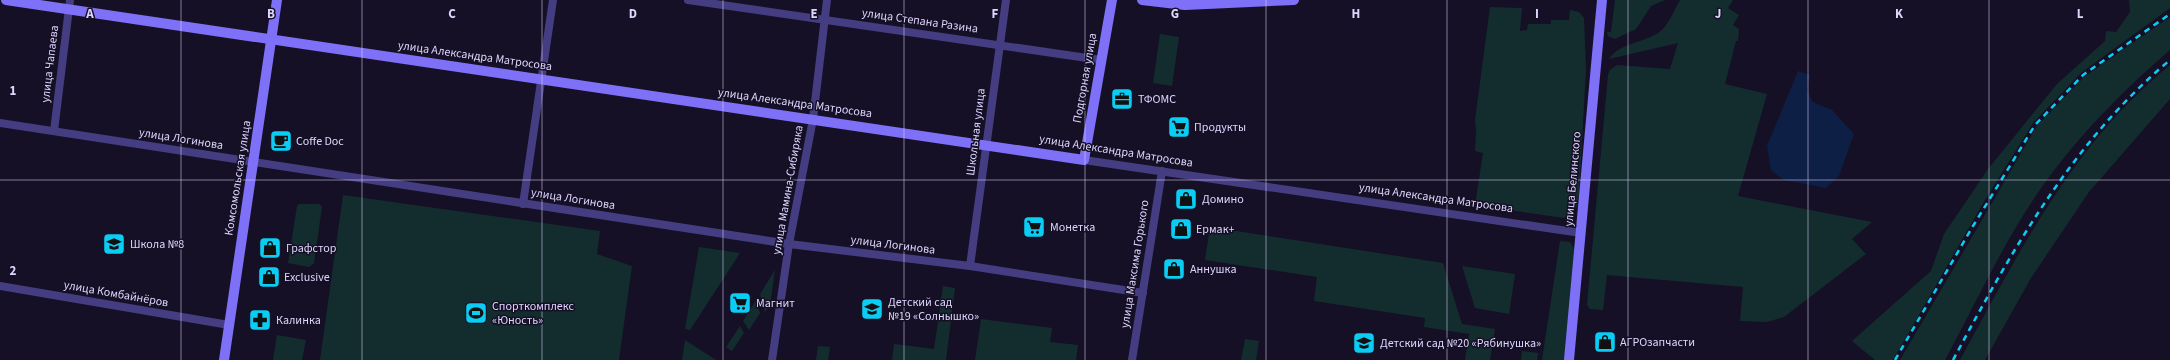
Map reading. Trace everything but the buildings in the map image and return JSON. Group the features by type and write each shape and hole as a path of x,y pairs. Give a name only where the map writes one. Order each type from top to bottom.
{"street":[{"name":"улица Александра Матросова","path":"6,0 70,4 272,39 1581,233"},
{"name":"Комсомольская улица","path":"224,360 277,0"},
{"path":"523,204 543,79 553,0"},
{"name":"улица Степана Разина","path":"688,0 1101,60"},
{"name":"улица Мамина-Сибиряка","path":"772,360 789,244 812,119 827,0"},
{"name":"Школьная улица","path":"970,266 1006,0"},
{"name":"Подгорная улица","path":"1084,160 1112,0"},
{"path":"1142,0 1185,5 1294,0"},
{"name":"улица Белинского","path":"1570,360 1602,0"},
{"name":"улица Чапаева","path":"54,131 70,4"},
{"name":"улица Логинова","path":"0,123 789,244 970,266 1143,293"},
{"name":"улица Максима Горького","path":"1132,360 1162,171"},
{"name":"улица Комбайнёров","path":"0,286 229,325"}],"green space":[{"path":"1615,0 1665,0 1651,6 1636,29 1615,39 1608,36 1607,32 1611,32"},
{"path":"1680,0 1733,0 1728,8 1739,15 1733,25 1739,29 1738,41 1736,41 1725,84 1767,94 1738,196 1872,222 1852,239 1866,254 1784,317 1767,322 1740,321 1743,287 1607,275 1603,310 1590,309 1587,305 1608,75 1610,70 1617,65 1670,69 1678,43 1609,59 1613,54 1625,46 1652,36 1662,30 1668,23"},
{"path":"2129,0 2170,0 2170,8 2081,73 2033,123 1982,205 1893,360 1875,360 1852,341 1931,271 1944,234 1988,169 2057,84 2105,41 2106,31 2116,32 2130,12"},
{"path":"1490,7 1522,8 1520,31 1527,30 1528,24 1551,24 1551,20 1569,20 1570,10 1579,12 1584,18 1586,70 1579,194 1577,207 1564,218 1475,205 1483,153 1475,151 1475,120"},
{"path":"2170,17 2170,50 2138,78 2093,124 2065,156 2036,195 1995,264 1945,360 1900,360 2037,126 2084,77"},
{"path":"1160,34 1179,37 1172,86 1153,83"},
{"path":"2170,65 2170,99 2089,192 2031,278 1985,360 1960,360 2027,240 2076,165 2105,129 2136,96"},
{"name":"Спорткомплекс «Юность»","path":"343,195 600,231 597,254 632,266 619,360 320,360"},
{"path":"299,204 319,204 322,207 314,263 309,267 288,263 297,206"},
{"path":"1210,227 1443,263 1462,324 1495,329 1490,360 1465,360 1469,334 1424,327 1425,318 1314,301 1317,277 1205,260"},
{"path":"1560,241 1570,242 1574,249 1565,360 1542,360"},
{"path":"699,247 740,253 690,330 685,329"},
{"path":"1462,266 1515,274 1509,314 1475,308"},
{"path":"775,270 770,305 765,312 760,294"},
{"path":"943,286 955,288 946,360 892,360 894,344 934,349"},
{"path":"756,300 760,313 749,330 743,321"},
{"path":"981,319 1052,328 1050,342 1078,345 1076,360 975,360"},
{"path":"740,326 744,333 732,351 726,347"},
{"path":"277,335 306,340 302,360 273,360"},
{"path":"1245,339 1259,341 1256,360 1241,360"},
{"path":"685,340 716,360 682,360"},
{"path":"818,346 830,347 828,360 816,360"},
{"path":"1522,351 1538,353 1537,360 1521,360"}],"water":[{"path":"1798,71 1810,75 1807,91 1813,102 1832,110 1854,134 1839,176 1826,188 1784,180 1771,170 1767,146"}],"railway":[{"path":"1895,360 1973,226 2035,125 2083,75 2170,14"},
{"path":"1953,360 1998,278 2047,199 2103,126 2135,92 2170,60"}],"place":[{"name":"ТФОМС","path":"1122,99"},
{"name":"Продукты","path":"1179,127"},
{"name":"Coffe Doc","path":"281,141"},
{"name":"Домино","path":"1186,199"},
{"name":"Монетка","path":"1034,227"},
{"name":"Ермак+","path":"1181,229"},
{"name":"Школа №8","path":"114,244"},
{"name":"Графстор","path":"270,248"},
{"name":"Аннушка","path":"1174,269"},
{"name":"Exclusive","path":"269,277"},
{"name":"Магнит","path":"740,303"},
{"name":"Детский сад №19 «Солнышко»","path":"872,309"},
{"name":"Спорткомплекс «Юность»","path":"476,313"},
{"name":"Калинка","path":"260,320"},
{"name":"АГРОзапчасти","path":"1605,342"},
{"name":"Детский сад №20 «Рябинушка»","path":"1364,343"}]}
